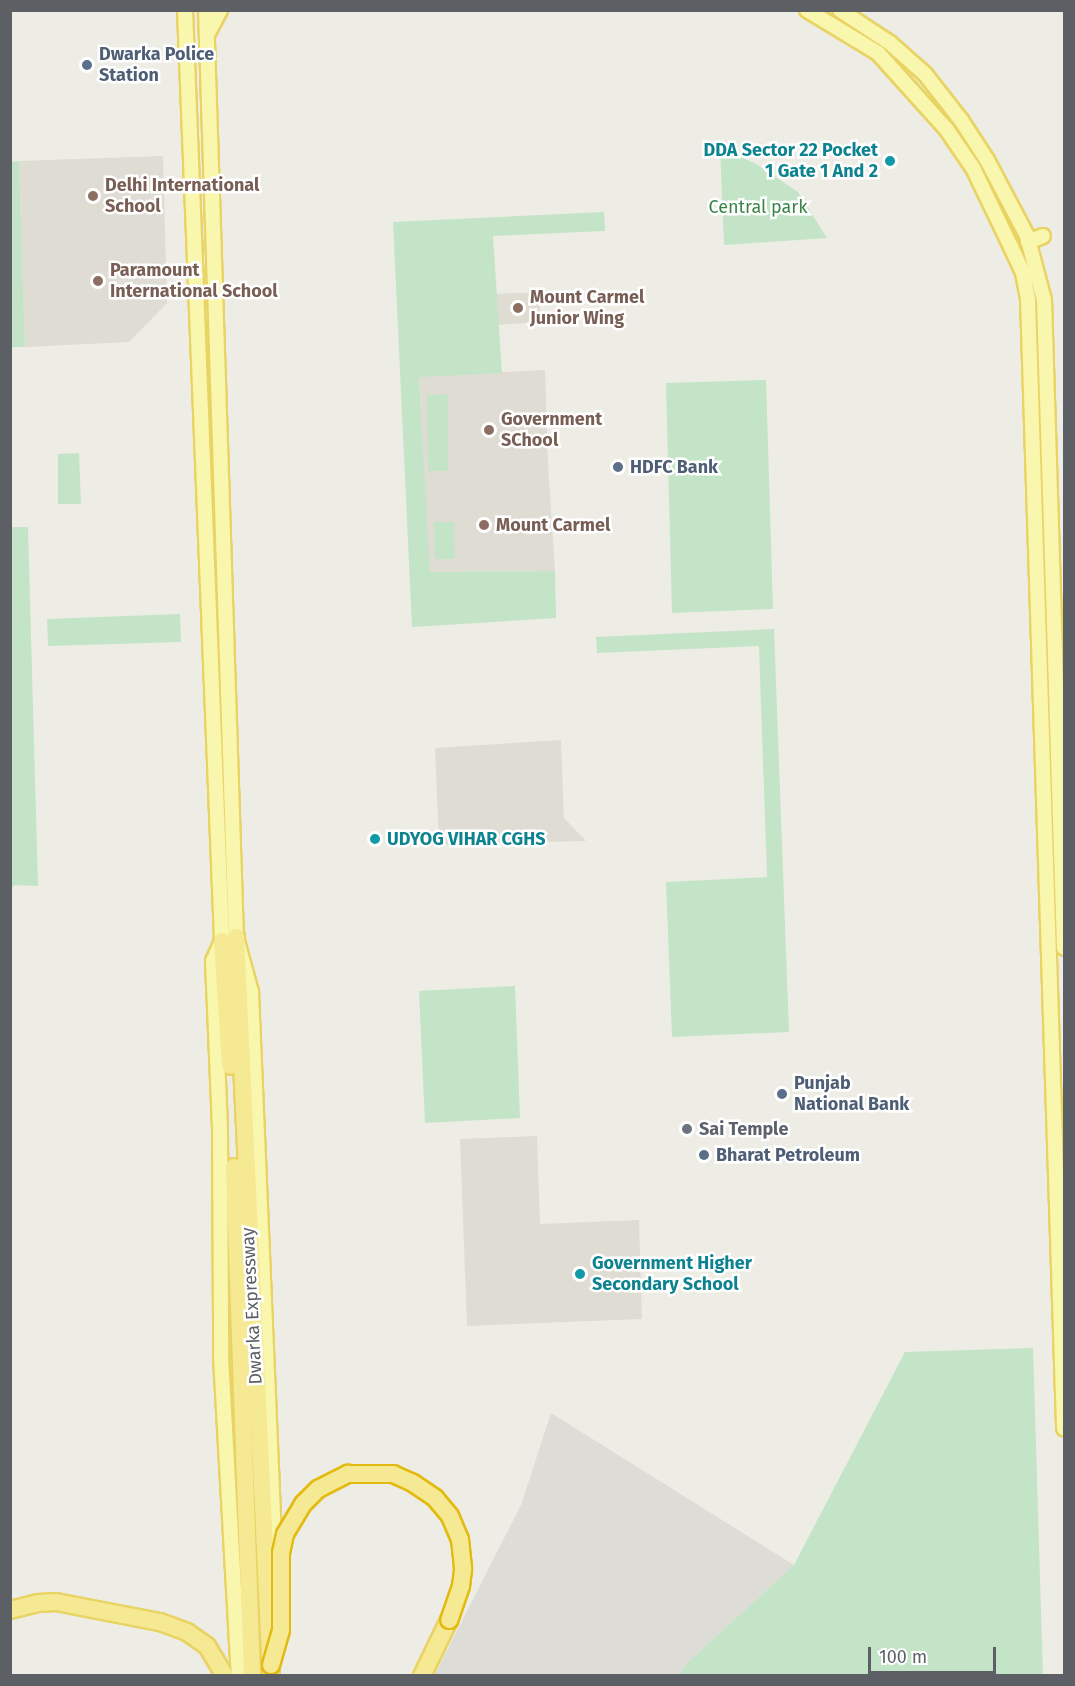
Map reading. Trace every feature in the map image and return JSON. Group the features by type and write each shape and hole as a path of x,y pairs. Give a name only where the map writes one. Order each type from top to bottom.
{"highway":[{"name":"Dwarka Expressway","path":"229,939 274,1672"},
{"name":"Dwarka Expressway","path":"236,1066 252,1676"},
{"path":"274,1672 281,1630 281,1553 285,1534 293,1518 318,1489 333,1480 348,1474 393,1474 413,1483 435,1498 450,1516 459,1539 462,1555 463,1570 456,1602 422,1676"},
{"path":"10,1610 38,1603 56,1602 160,1622 187,1632 207,1646 225,1676"}],"main road":[{"path":"175,10 185,32"},
{"path":"184,10 229,939 251,992 274,1672"},
{"path":"206,10 229,939 213,961 219,1131 221,1357 238,1676"},
{"path":"207,34 220,10"},
{"path":"807,10 878,53 947,130 973,168 1011,247 1023,273 1028,299 1065,1428"},
{"path":"840,10 890,43 925,74 961,120 987,160 1028,242 1044,300 1065,948"},
{"path":"1028,242 1043,236"}],"shaded area":[{"path":"163,156 167,303 129,342 25,347 19,161"},
{"name":"Mount Carmel Junior Wing","path":"539,292 541,322 497,325 495,294"},
{"path":"545,370 555,571 429,572 419,376"},
{"path":"561,740 564,818 586,841 439,845 435,748"},
{"path":"537,1136 540,1224 639,1220 642,1319 467,1326 460,1139"},
{"path":"551,1413 794,1565 686,1664 680,1675 434,1676 521,1505"}],"green space":[{"name":"Central park","path":"720,147 756,164 798,192 827,238 724,245"},
{"path":"19,161 25,347 11,347 10,162"},
{"path":"604,212 605,231 493,236 502,373 419,377 430,572 555,571 556,618 412,627 393,222"},
{"path":"766,380 773,609 672,613 666,383"},
{"path":"448,394 448,471 428,471 427,395"},
{"path":"79,453 81,504 58,504 58,454"},
{"path":"434,522 454,522 455,559 435,559"},
{"path":"11,527 28,527 38,886 15,885 11,888"},
{"path":"180,614 181,642 48,646 47,619"},
{"path":"774,629 789,1032 672,1037 666,882 767,877 759,646 597,653 596,637"},
{"path":"515,986 520,1118 425,1123 419,991"},
{"path":"1033,1348 1043,1675 680,1675 686,1664 794,1565 905,1352"}],"place":[{"name":"Dwarka Police Station","path":"87,65"},
{"name":"DDA Sector 22 Pocket 1 Gate 1 And 2","path":"890,161"},
{"name":"Delhi International School","path":"93,196"},
{"name":"Paramount International School","path":"98,281"},
{"name":"Mount Carmel Junior Wing","path":"518,308"},
{"name":"Government SChool","path":"489,430"},
{"name":"HDFC Bank","path":"618,467"},
{"name":"Mount Carmel","path":"484,525"},
{"name":"UDYOG VIHAR CGHS","path":"375,839"},
{"name":"Punjab National Bank","path":"782,1094"},
{"name":"Sai Temple","path":"687,1129"},
{"name":"Bharat Petroleum","path":"704,1155"},
{"name":"Government Higher Secondary School","path":"580,1274"}]}
